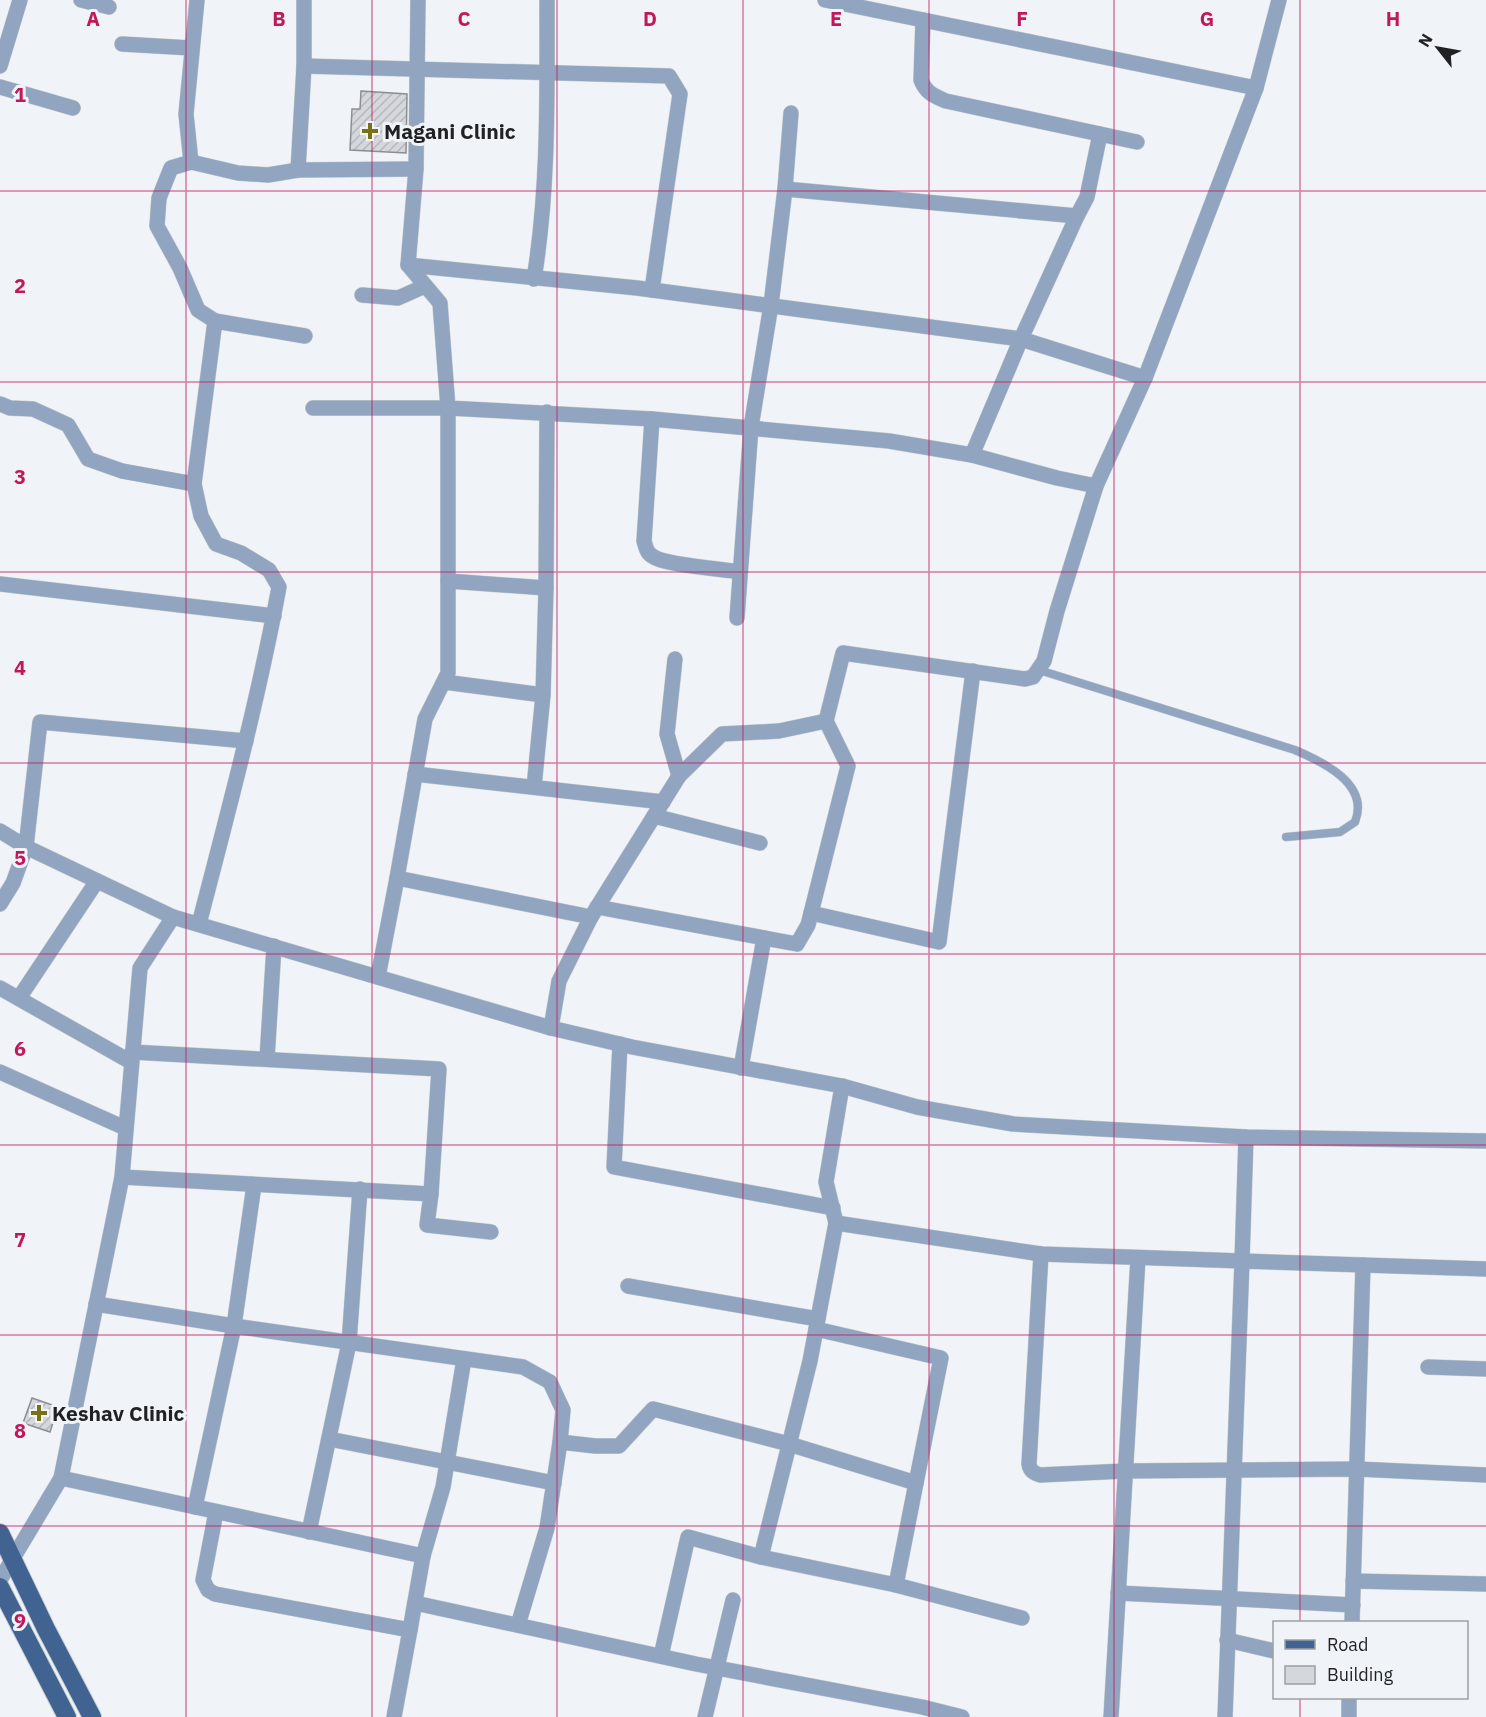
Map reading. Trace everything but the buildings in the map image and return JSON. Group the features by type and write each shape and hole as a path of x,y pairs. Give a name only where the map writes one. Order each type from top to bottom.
{"main road":[{"path":"0,1533 92,1717"},
{"path":"0,1587 67,1717"}],"street":[{"path":"0,66 20,0"},
{"path":"81,0 109,7"},
{"path":"191,162 186,114 197,0"},
{"path":"298,170 304,66 304,0"},
{"path":"378,977 425,719 448,673 448,408 440,303 408,265 416,169 418,0"},
{"path":"534,279 542,228 547,0"},
{"path":"825,0 1256,88"},
{"path":"397,878 797,944 808,925 848,766 826,721 843,653 1025,679 1033,677 1039,670 1044,661 1096,486 1145,378 1256,88 1279,0"},
{"path":"923,20 921,80 924,88 932,95 946,101 1137,142"},
{"path":"122,44 191,48"},
{"path":"304,66 669,76 680,94 652,290"},
{"path":"0,87 73,108"},
{"path":"737,618 751,426 771,305 785,189 791,113"},
{"path":"972,455 1087,197 1100,134"},
{"path":"305,336 215,321 198,310 180,268 157,226 159,198 171,168 191,162 238,172 268,175 298,170 416,169"},
{"path":"785,189 1077,216"},
{"path":"408,265 652,290 1022,339 1145,378"},
{"path":"362,296 398,298 426,286"},
{"path":"199,924 228,819 279,587 269,570 241,554 216,544 201,516 194,484 215,321"},
{"path":"0,404 10,408 33,409 68,425 88,459 122,471 194,484"},
{"path":"313,408 448,408 547,412 751,426 889,441 972,455 1096,486"},
{"path":"534,787 543,695 547,412"},
{"path":"652,419 644,541 647,550 651,556 664,561 740,572"},
{"path":"448,581 546,588"},
{"path":"0,584 274,615"},
{"path":"675,658 667,734 679,776"},
{"path":"811,913 939,942 974,671"},
{"path":"444,682 543,695"},
{"path":"551,1028 559,981 594,912 679,776 722,734 779,731 826,721"},
{"path":"0,904 13,883 26,847 40,722 246,741"},
{"path":"415,774 663,802"},
{"path":"654,816 760,843"},
{"path":"0,831 26,847 173,917 551,1028 620,1044 842,1086 917,1107 1013,1124 1246,1137 1486,1141"},
{"path":"19,998 97,881"},
{"path":"0,1580 61,1478 122,1177 140,968 173,917"},
{"path":"741,1068 764,938"},
{"path":"267,1059 274,946"},
{"path":"0,988 132,1057 267,1059 439,1069 427,1225 491,1232"},
{"path":"620,1044 614,1167 835,1216 1041,1254 1486,1269"},
{"path":"0,1072 125,1128"},
{"path":"761,1557 817,1324 835,1216 826,1182 842,1086"},
{"path":"1225,1717 1246,1137"},
{"path":"122,1177 431,1194"},
{"path":"195,1507 234,1326 254,1185"},
{"path":"309,1532 349,1343 360,1189"},
{"path":"1041,1254 1029,1468 1040,1475 1125,1471 1357,1469 1486,1475"},
{"path":"1111,1717 1138,1258"},
{"path":"1352,1621 1364,1265"},
{"path":"628,1286 817,1324 941,1358 896,1585"},
{"path":"96,1304 523,1367 550,1382 563,1410 560,1442 547,1528 518,1625"},
{"path":"394,1717 423,1556 443,1486 464,1359"},
{"path":"1428,1366 1486,1369"},
{"path":"560,1442 619,1446 653,1409 789,1444 916,1483"},
{"path":"329,1440 554,1483"},
{"path":"61,1478 423,1556"},
{"path":"216,1512 203,1580 208,1590 215,1594 410,1630"},
{"path":"661,1656 688,1537 761,1557 896,1585 1022,1618"},
{"path":"1353,1581 1486,1584"},
{"path":"1118,1593 1353,1605"},
{"path":"705,1717 733,1600"},
{"path":"415,1603 717,1668 922,1707 962,1717"},
{"path":"1227,1640 1273,1651"},
{"path":"1349,1717 1350,1699"}],"lane":[{"path":"1039,670 1295,750 1328,765 1340,775 1357,798 1359,806 1355,822 1340,832 1286,837"}],"place":[{"name":"Magani Clinic","path":"370,131"},
{"name":"Keshav Clinic","path":"39,1413"}]}
